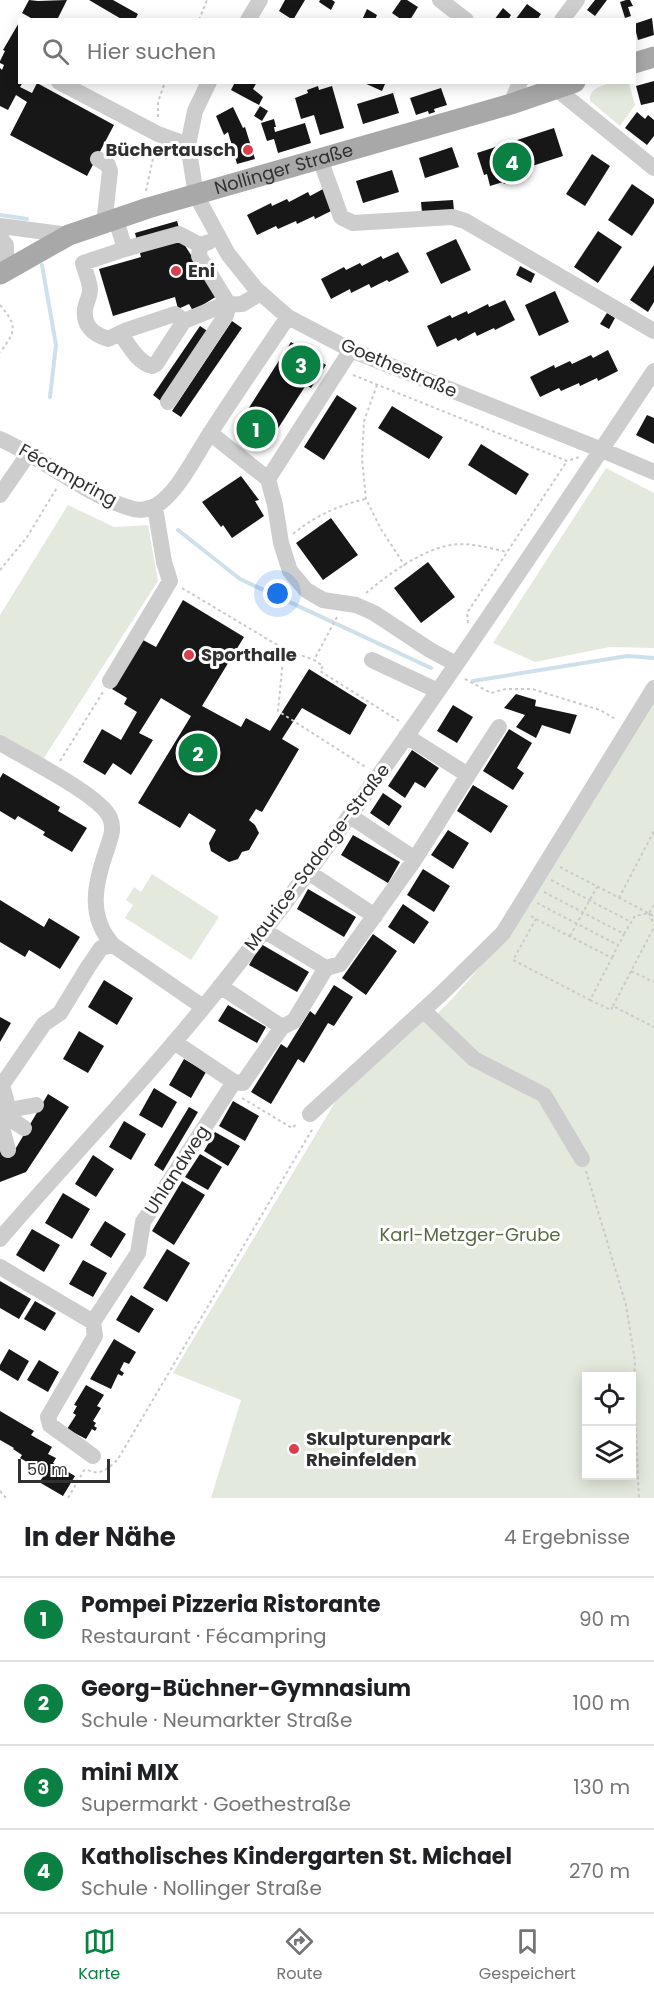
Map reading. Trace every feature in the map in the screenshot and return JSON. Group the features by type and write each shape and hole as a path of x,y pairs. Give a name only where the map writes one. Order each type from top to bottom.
{"main road":[{"path":"636,62 654,57"},
{"name":"Nollinger Straße","path":"2,269 69,235 148,208 511,104 559,85"}],"street":[{"path":"249,18 260,0"},
{"path":"440,0 463,18"},
{"path":"564,18 577,0"},
{"path":"63,84 158,134 188,145"},
{"path":"196,195 188,145 195,111 208,84"},
{"path":"511,104 519,84"},
{"path":"559,85 654,168"},
{"path":"98,159 108,165 110,171 110,222 125,249"},
{"path":"320,159 342,217 354,224 452,217 465,221 654,331"},
{"name":"Goethestraße","path":"196,195 228,254 261,293 288,317 351,350 654,472"},
{"path":"0,226 69,235"},
{"path":"184,321 175,314 108,339 95,334 90,331 85,317 90,290 83,263 179,234 200,244 221,239"},
{"path":"0,238 6,245 2,269"},
{"path":"168,402 226,315 229,305 199,256 200,244"},
{"path":"120,333 139,359 146,365 152,366 156,364 184,321 223,305 242,304 261,293"},
{"path":"110,681 170,581 164,561 155,507 179,481 288,317"},
{"path":"268,479 351,350"},
{"name":"Maurice-Sadorge-Straße","path":"2,1234 174,1042 308,872 454,668 654,371"},
{"path":"210,433 268,479 281,543 290,571 306,590 323,600 356,605 374,613 454,668"},
{"name":"Fécampring","path":"0,439 29,453 101,495 131,508 155,507"},
{"path":"0,495 29,453"},
{"path":"372,660 438,691"},
{"path":"313,1119 503,933 546,869 654,688"},
{"name":"Uhlandweg","path":"89,1462 50,1425 48,1417 95,1336 93,1322 98,1311 138,1253 143,1222 232,1086 243,1083 282,1027 294,1021 326,968 340,964 375,916 415,859 499,727"},
{"path":"409,732 468,775"},
{"path":"0,743 102,806 110,818 112,832 96,887 97,918 103,933 113,945 203,1007"},
{"path":"350,816 415,859"},
{"path":"308,872 375,916"},
{"path":"263,930 326,968"},
{"path":"8,1150 1,1086 44,1024 60,1013 101,948 113,945"},
{"path":"220,986 282,1027"},
{"path":"423,1010 474,1059 544,1095 582,1159"},
{"path":"174,1042 232,1086"},
{"path":"4,1116 36,1106"},
{"path":"4,1116 24,1128"},
{"path":"0,1267 93,1322"}],"path":[{"path":"200,18 207,0"},
{"path":"0,304 12,320 14,329 0,352"},
{"path":"339,369 567,461"},
{"path":"377,385 364,421 362,459 366,499 381,529 405,566"},
{"path":"471,642 467,613 567,461 602,450"},
{"path":"0,570 39,519 64,475"},
{"path":"281,543 312,519 348,503 366,499"},
{"path":"356,605 366,592 421,554 452,544 481,546 507,552"},
{"path":"170,581 284,649 314,660 323,666 320,671 409,732"},
{"path":"314,660 337,618"},
{"path":"284,649 278,711 377,775"},
{"path":"454,668 491,693 506,689 531,689 600,710 630,728"},
{"path":"52,774 110,681"},
{"path":"619,898 654,831"},
{"path":"546,869 597,887 654,916"},
{"path":"546,869 590,901 631,922"},
{"path":"570,936 597,887"},
{"path":"539,889 624,934"},
{"path":"532,901 618,945"},
{"path":"590,1000 635,916 649,913 654,905"},
{"path":"525,913 612,958"},
{"path":"536,919 513,960 611,1010 654,926 649,913"},
{"path":"631,971 654,982"},
{"path":"614,1006 654,1027"},
{"path":"232,1086 292,1128 313,1119"},
{"path":"89,1462 92,1473 110,1468 118,1459 313,1119"},
{"path":"582,1159 626,1305 635,1361 634,1392 639,1498"},
{"path":"68,1498 89,1462"},
{"path":"0,1491 6,1498"}],"green space":[{"path":"608,84 629,84 635,105 620,126 590,101 591,93"},
{"path":"606,468 654,493 654,648 610,647 535,662 493,643"},
{"path":"68,505 114,527 148,525 158,581 42,761 0,736 0,615"},
{"name":"Karl-Metzger-Grube","path":"654,698 654,1498 211,1498 241,1400 173,1373 340,1094 418,1019 435,1016 508,935"},
{"path":"152,874 219,917 191,960 125,918 133,905 126,900 134,887 141,892"}],"building":[{"path":"29,0 67,0 58,18 31,18 22,13"},
{"path":"89,0 113,0 138,14 136,18 120,18"},
{"path":"285,0 305,0 294,18 290,18 279,11"},
{"path":"320,0 335,2 331,10 319,2"},
{"path":"401,0 407,0 418,7 411,18 399,18 392,13"},
{"path":"595,0 607,0 595,16 587,10"},
{"path":"630,0 633,6 628,7 631,16 625,18 620,2"},
{"path":"527,4 541,14 538,18 516,18"},
{"path":"503,8 511,15 509,18 496,18"},
{"path":"367,9 377,15 376,18 363,18"},
{"path":"652,18 654,35 638,40 636,23"},
{"path":"18,24 18,84 22,84 20,87 32,93 36,84 39,84 114,125 87,176 10,135 27,102 16,95 8,110 0,106 0,68 2,70 4,65 0,61 5,51 3,50"},
{"path":"654,81 654,102 641,105 636,86"},
{"path":"234,84 256,84 253,89 263,97 259,105 231,90"},
{"path":"366,84 385,84 382,91"},
{"path":"318,86 319,90 332,86 344,128 320,135 314,115 301,119 295,98"},
{"path":"441,88 447,105 434,109 435,112 429,114 428,111 416,115 410,98"},
{"path":"393,93 399,113 363,124 357,104"},
{"path":"260,106 268,111 262,121 254,116"},
{"path":"233,107 243,128 245,127 255,159 237,164 228,132 224,135 216,116"},
{"path":"637,112 645,119 648,115 654,120 654,136 647,145 625,128"},
{"path":"274,119 275,132 305,123 311,143 278,153 274,139 267,141 261,123"},
{"path":"554,128 563,156 526,168 529,176 490,186 477,153"},
{"path":"452,147 459,167 425,178 419,158"},
{"path":"592,154 610,166 585,206 566,194"},
{"path":"392,170 399,192 363,203 356,181"},
{"path":"632,184 654,199 654,203 632,236 608,220"},
{"path":"325,188 335,209 315,219 314,216 278,229 276,226 257,235 247,215 271,203 272,206 287,199 289,202 308,192 310,196"},
{"path":"453,200 454,211 422,213 421,202"},
{"path":"177,221 184,244 217,296 193,311 189,304 178,309 175,297 113,316 99,269 141,257 135,233"},
{"path":"598,231 622,247 598,283 574,267"},
{"path":"456,239 471,270 441,284 426,253"},
{"path":"398,252 409,272 371,288 369,284 351,293 350,289 331,299 321,279 344,267 346,270 360,263 362,266 381,256 383,259"},
{"path":"654,265 654,302 648,312 630,300"},
{"path":"520,266 535,274 531,283 516,275"},
{"path":"555,291 569,322 539,336 525,305"},
{"path":"505,300 515,320 495,330 494,328 477,336 475,332 458,341 456,338 437,347 427,326 450,315 452,318 467,311 468,314 488,304 489,307"},
{"path":"607,313 615,318 609,329 600,324"},
{"path":"232,321 242,328 181,417 172,411"},
{"path":"200,326 209,332 162,402 153,395"},
{"path":"291,342 326,365 311,388 306,385 266,447 236,428"},
{"path":"608,350 618,371 598,381 597,378 561,391 559,388 540,397 530,377 554,365 555,368 570,361 572,364 591,355 593,358"},
{"path":"337,395 357,408 324,460 304,447"},
{"path":"392,406 443,437 429,459 378,428"},
{"path":"647,415 654,418 654,444 636,435"},
{"path":"481,444 529,474 516,495 468,465"},
{"path":"241,476 259,500 255,501 264,516 232,538 202,502"},
{"path":"331,518 358,555 323,580 296,543"},
{"path":"428,562 455,597 421,623 394,588"},
{"path":"183,600 244,637 202,706 241,727 246,718 270,731 309,669 367,705 350,735 302,708 282,739 299,749 262,812 256,809 249,820 259,833 249,850 242,852 238,859 229,862 211,851 209,843 216,830 189,813 180,828 138,803 191,716 161,698 139,733 153,740 131,775 113,763 105,775 83,762 102,729 121,740 137,712 124,704 127,698 112,689 143,640 156,647"},
{"path":"516,694 536,700 535,706 577,715 570,734 542,725 536,738 516,727 525,715 504,708"},
{"path":"453,705 473,717 457,743 437,731"},
{"path":"509,729 532,743 517,768 524,773 513,790 483,771"},
{"path":"412,750 439,768 425,788 415,782 405,798 388,786"},
{"path":"3,773 60,807 58,811 87,828 72,852 43,835 45,832 18,816 15,820 0,811 0,778"},
{"path":"473,785 508,806 491,833 457,811"},
{"path":"383,793 402,806 389,826 370,813"},
{"path":"448,830 469,843 453,869 431,855"},
{"path":"353,835 400,862 388,883 341,855"},
{"path":"423,869 450,886 434,912 407,895"},
{"path":"308,889 356,917 344,937 297,909"},
{"path":"0,900 44,927 49,918 80,937 60,969 29,950 25,957 0,942"},
{"path":"403,904 429,922 414,944 388,927"},
{"path":"373,934 397,951 366,995 342,978"},
{"path":"261,944 309,972 297,992 249,965"},
{"path":"104,980 133,998 117,1025 88,1007"},
{"path":"334,985 353,997 334,1026 328,1023 304,1063 298,1059 271,1104 251,1092 281,1044 287,1048 310,1011 315,1015"},
{"path":"228,1005 266,1027 257,1043 218,1021"},
{"path":"0,1017 11,1023 0,1042"},
{"path":"79,1031 104,1046 88,1073 63,1059"},
{"path":"184,1059 206,1072 191,1098 169,1085"},
{"path":"154,1088 177,1102 162,1128 139,1115"},
{"path":"48,1094 69,1107 26,1172 0,1182 0,1151 13,1153"},
{"path":"233,1101 259,1116 245,1141 219,1126"},
{"path":"189,1107 198,1112 163,1171 154,1165"},
{"path":"124,1121 146,1134 131,1160 109,1147"},
{"path":"215,1132 240,1146 228,1166 204,1151"},
{"path":"200,1154 222,1167 208,1190 185,1177"},
{"path":"93,1155 114,1169 96,1197 75,1184"},
{"path":"182,1181 205,1195 174,1245 152,1231"},
{"path":"63,1193 90,1209 72,1239 45,1223"},
{"path":"105,1221 126,1234 111,1258 90,1245"},
{"path":"32,1229 60,1245 44,1272 16,1255"},
{"path":"167,1249 190,1263 167,1302 143,1288"},
{"path":"83,1260 107,1273 93,1297 69,1284"},
{"path":"0,1281 31,1299 19,1319 0,1308"},
{"path":"131,1295 154,1309 139,1333 116,1320"},
{"path":"35,1301 56,1313 45,1331 24,1319"},
{"path":"114,1339 136,1352 129,1364 124,1362 120,1370 124,1373 122,1376 118,1374 111,1389 90,1379"},
{"path":"9,1349 29,1361 18,1381 0,1370 0,1365"},
{"path":"39,1360 59,1372 48,1392 27,1380"},
{"path":"86,1385 104,1395 97,1406 101,1408 93,1421 97,1428 95,1431 92,1429 86,1439 67,1429 76,1415 73,1413 77,1406 74,1405"},
{"path":"0,1411 34,1431 31,1435 52,1447 48,1454 56,1458 53,1463 75,1476 63,1496 39,1482 43,1477 31,1470 34,1466 20,1458 22,1455 14,1448 0,1440"}],"waterway":[{"path":"0,215 27,219"},
{"path":"42,265 56,345 50,397"},
{"path":"178,530 240,579 431,668"},
{"path":"473,681 627,656 654,658"}],"place":[{"name":"Büchertausch","path":"248,150"},
{"name":"Katholisches Kindergarten St. Michael","path":"512,162"},
{"name":"Eni","path":"176,271"},
{"name":"mini MIX","path":"301,365"},
{"name":"Pompei Pizzeria Ristorante","path":"256,429"},
{"name":"Sporthalle","path":"189,655"},
{"name":"Georg-Büchner-Gymnasium","path":"198,753"},
{"name":"Skulpturenpark Rheinfelden","path":"294,1449"}]}
